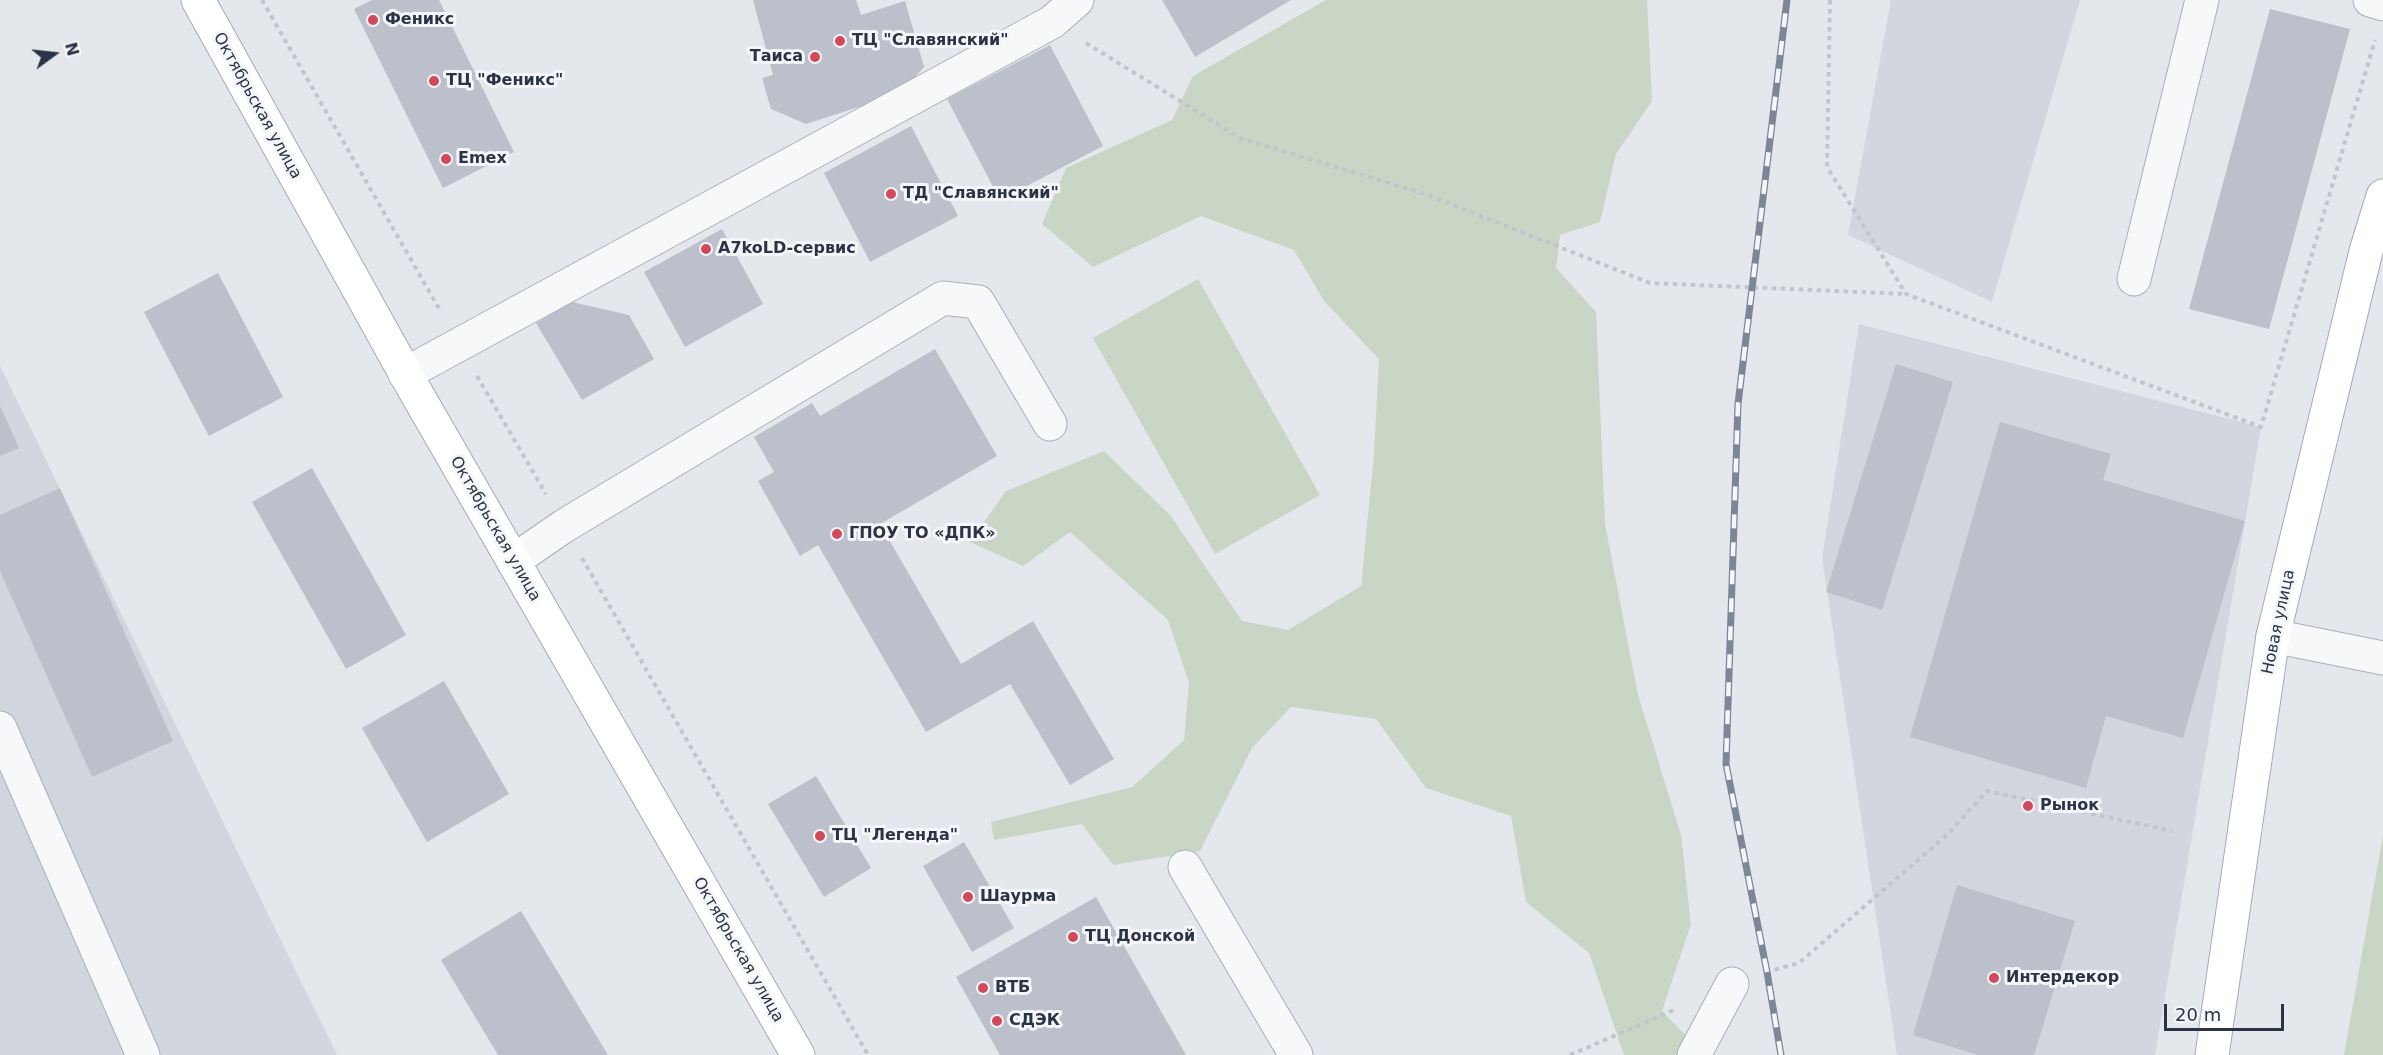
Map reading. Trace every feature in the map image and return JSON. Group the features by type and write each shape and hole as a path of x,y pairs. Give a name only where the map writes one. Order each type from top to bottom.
{"main road":[{"name":"Октябрьская улица","path":"198,0 405,374 798,1055"},
{"name":"Новая улица","path":"2212,1055 2273,636 2366,251 2383,196"}],"lane":[{"path":"405,374 1052,22 1077,0"},
{"path":"2134,279 2202,0"},
{"path":"2370,0 2383,4"},
{"path":"513,561 564,526 943,298 978,302 1050,424"},
{"path":"2273,636 2383,658"},
{"path":"0,728 143,1055"},
{"path":"1185,867 1296,1055"},
{"path":"1694,1055 1732,984"}],"path":[{"path":"1830,0 1827,167 1906,294"},
{"path":"1052,22 1240,138 1428,195 1650,283 1906,294 2261,427 2376,36"},
{"path":"1732,984 1799,963 1948,834 1987,791 2172,831"},
{"path":"1570,1055 1678,1008"}],"shaded area":[{"path":"1891,0 2080,0 1992,302 1848,235"},
{"name":"Рынок","path":"1859,324 2261,427 2155,1055 1897,1055 1822,558"},
{"path":"0,366 337,1055 0,1055"}],"green space":[{"path":"1326,0 1647,0 1652,101 1616,154 1600,222 1560,235 1556,268 1596,312 1605,524 1638,695 1681,835 1691,924 1662,1011 1697,1047 1696,1055 1624,1055 1589,953 1526,902 1511,816 1426,788 1376,719 1291,707 1252,748 1200,851 1113,865 1082,824 994,840 991,822 1132,787 1184,740 1189,683 1168,620 1070,532 1023,566 970,542 1006,491 1104,451 1171,516 1242,621 1288,630 1361,586 1374,454 1379,359 1324,301 1294,250 1201,216 1093,267 1042,224 1066,168 1172,120 1193,76"},
{"path":"1198,279 1320,495 1215,554 1093,338"},
{"path":"2383,835 2383,1055 2344,1055"}],"building":[{"name":"ТЦ \"Феникс\"","path":"372,0 439,0 514,152 443,188 354,9"},
{"name":"ТЦ \"Славянский\"","path":"753,0 856,0 861,15 905,1 924,67 899,94 806,124 771,109 762,78 773,75"},
{"path":"1162,0 1291,0 1195,57"},
{"path":"2270,9 2350,29 2269,329 2189,309"},
{"path":"1050,45 1103,146 1000,200 947,99"},
{"name":"ТД \"Славянский\"","path":"911,126 958,216 870,262 824,173"},
{"path":"722,229 763,304 685,347 644,272"},
{"path":"218,273 283,397 209,436 144,312"},
{"path":"572,302 629,315 654,359 582,400 536,323"},
{"name":"ГПОУ ТО «ДПК»","path":"935,349 997,456 880,524 961,664 1033,621 1114,759 1070,785 1010,684 926,732 818,545 800,556 758,481 774,472 754,437 812,403 820,416"},
{"path":"1896,364 1953,382 1882,610 1826,592"},
{"path":"0,406 19,448 0,456"},
{"path":"2000,422 2111,454 2103,480 2245,521 2183,738 2106,716 2086,788 1910,737"},
{"path":"312,468 406,635 346,669 252,502"},
{"path":"60,488 173,741 92,777 0,571 0,515"},
{"path":"444,681 509,794 427,842 362,728"},
{"name":"ТЦ \"Легенда\"","path":"816,776 871,868 824,897 768,804"},
{"name":"Шаурма","path":"964,842 1014,928 972,952 923,866"},
{"name":"Интердекор","path":"1957,885 2075,921 2034,1055 1978,1055 1913,1035"},
{"name":"ТЦ Донской","path":"1096,897 1186,1055 1000,1055 956,977"},
{"path":"521,911 608,1055 498,1055 441,960"}],"railway":[{"path":"1781,1055 1726,764 1738,404 1787,0"}],"place":[{"name":"Феникс","path":"373,20"},
{"name":"ТЦ \"Славянский\"","path":"840,41"},
{"name":"Таиса","path":"815,57"},
{"name":"ТЦ \"Феникс\"","path":"434,81"},
{"name":"Emex","path":"446,159"},
{"name":"ТД \"Славянский\"","path":"891,194"},
{"name":"A7koLD-сервис","path":"706,249"},
{"name":"ГПОУ ТО «ДПК»","path":"837,534"},
{"name":"Рынок","path":"2028,806"},
{"name":"ТЦ \"Легенда\"","path":"820,836"},
{"name":"Шаурма","path":"968,897"},
{"name":"ТЦ Донской","path":"1073,937"},
{"name":"Интердекор","path":"1994,978"},
{"name":"ВТБ","path":"983,988"},
{"name":"СДЭК","path":"997,1021"}]}
